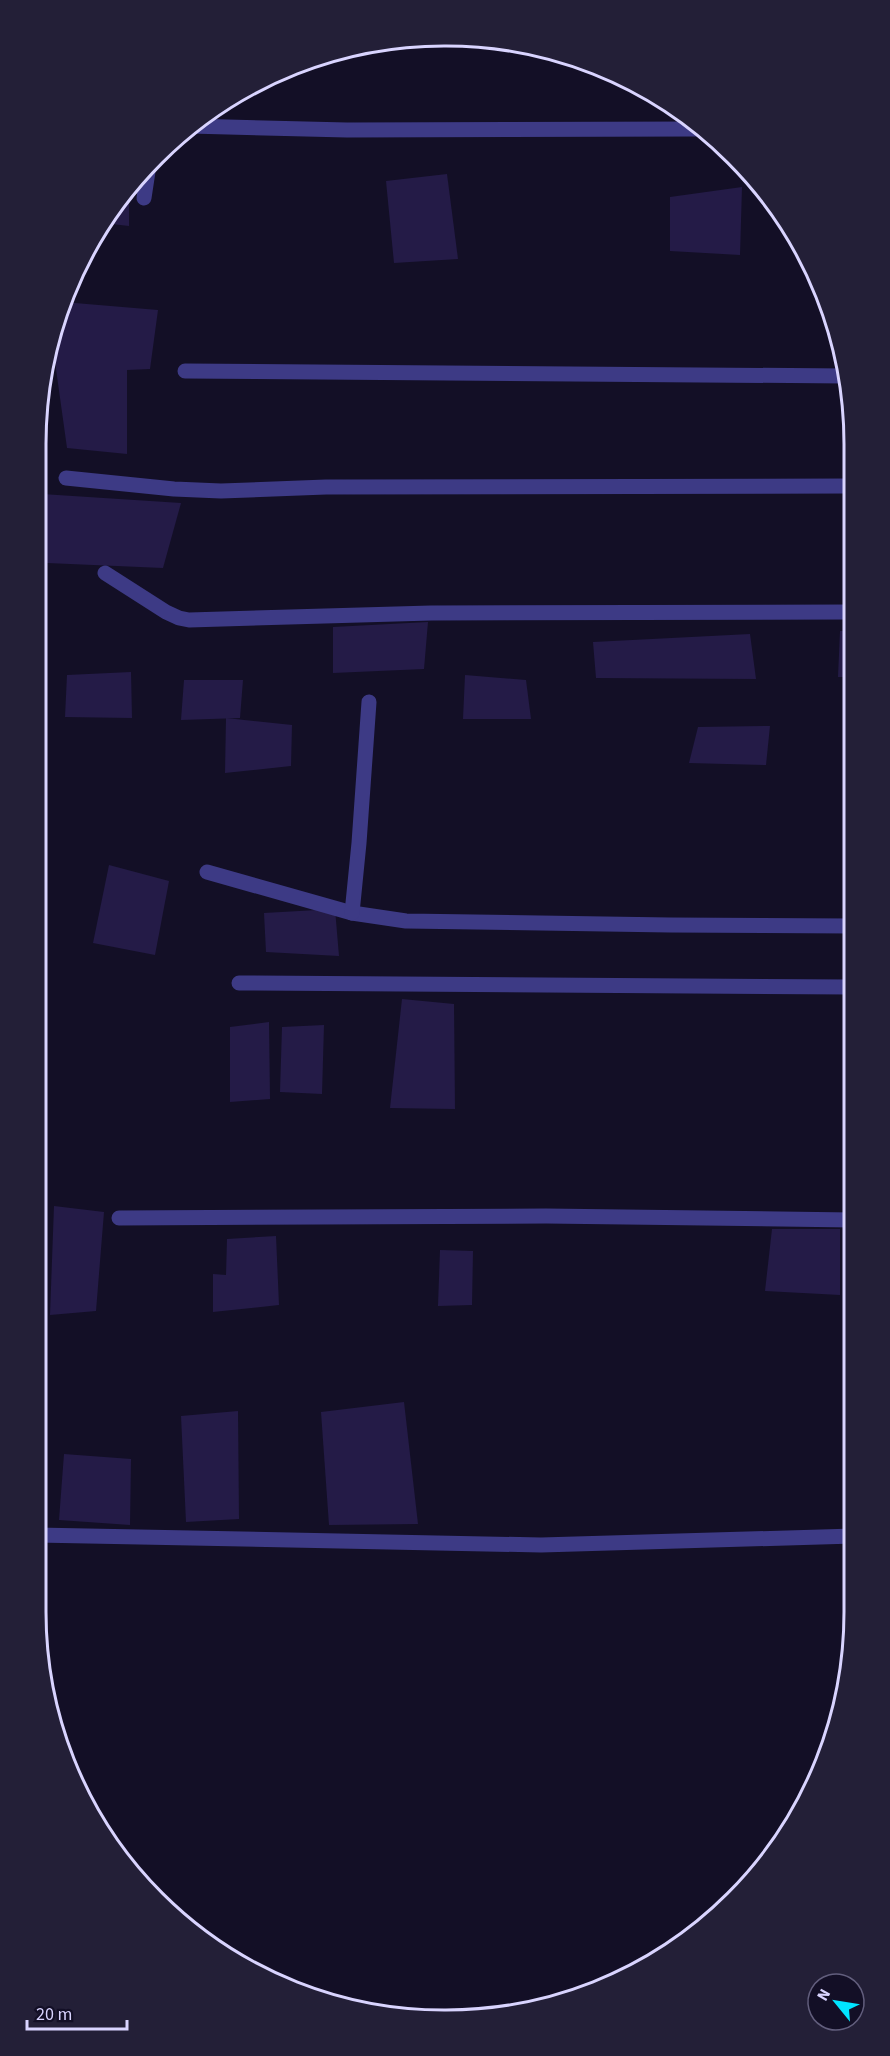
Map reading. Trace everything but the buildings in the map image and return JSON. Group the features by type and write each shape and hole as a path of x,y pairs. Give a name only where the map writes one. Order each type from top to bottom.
{"street":[{"path":"206,126 347,130 688,129"},
{"path":"144,198 146,181"},
{"path":"185,371 837,376"},
{"path":"66,478 174,489 221,491 326,487 844,486"},
{"path":"105,573 166,612 189,620 431,612 844,612"},
{"path":"352,913 369,702"},
{"path":"207,872 352,913 418,921 844,926"},
{"path":"239,982 844,987"},
{"path":"119,1218 546,1216 844,1220"},
{"path":"46,1535 541,1545 844,1536"}]}
